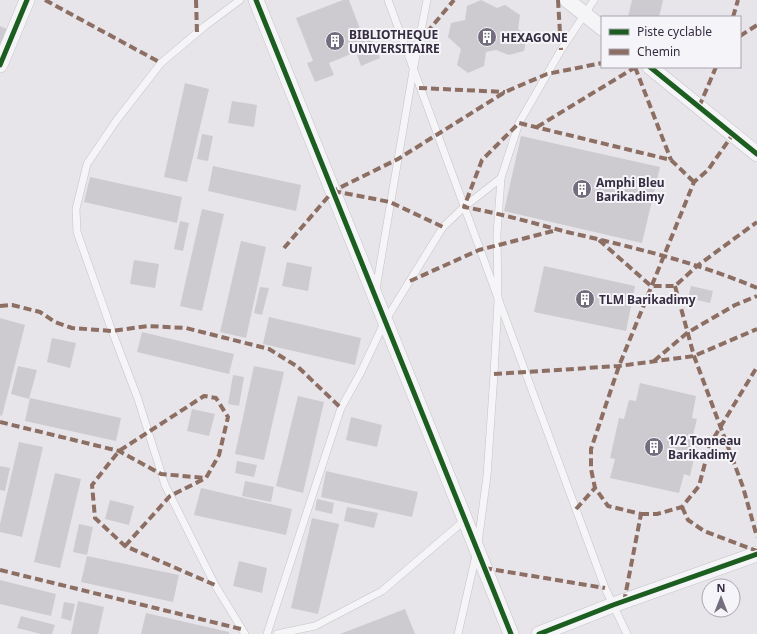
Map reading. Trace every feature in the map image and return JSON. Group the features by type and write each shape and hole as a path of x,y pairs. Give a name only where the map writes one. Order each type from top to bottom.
{"street":[{"path":"0,64 27,0"},
{"path":"256,0 511,634"},
{"path":"567,0 601,27"},
{"path":"651,68 757,154"},
{"path":"539,634 613,605 757,554"}],"lane":[{"path":"240,0 204,26 161,63 116,121 87,164 76,209 77,232 138,399 165,485 215,585 245,634"},
{"path":"388,0 498,301 613,605 627,634"},
{"path":"375,295 413,71 427,0"},
{"path":"458,634 477,552 487,476 498,301 497,234 501,178 519,123 584,14 594,0"},
{"path":"268,634 341,408 361,372 385,321 444,226 464,207 501,178"},
{"path":"277,634 315,626 382,591 464,520"}],"building":[{"name":"BIBLIOTHEQUE UNIVERSITAIRE","path":"343,0 349,0 365,42 372,39 380,58 361,66 356,52 329,63 334,75 315,82 307,63 313,61 296,18"},
{"name":"HEXAGONE","path":"481,0 497,8 505,5 520,15 518,29 527,36 524,51 509,55 496,50 486,52 484,66 468,73 457,65 461,49 448,37 451,23 465,20 467,6"},
{"path":"632,0 663,0 659,16 628,16"},
{"path":"0,26 7,29 0,45"},
{"path":"185,83 209,89 187,182 164,177"},
{"path":"232,101 257,105 254,127 228,123"},
{"path":"202,134 213,136 208,161 197,159"},
{"name":"Amphi Bleu Barikadimy","path":"521,136 660,167 642,243 504,211"},
{"path":"213,166 301,185 296,211 208,191"},
{"path":"90,177 182,197 177,223 84,202"},
{"path":"202,209 224,214 202,311 180,306"},
{"path":"180,221 189,223 183,251 174,249"},
{"path":"241,241 266,247 246,338 220,332"},
{"path":"134,260 159,264 155,288 130,284"},
{"path":"287,262 312,267 308,291 282,286"},
{"name":"TLM Barikadimy","path":"544,266 635,286 626,331 534,312"},
{"path":"691,286 713,291 710,303 688,298"},
{"path":"260,287 269,288 262,315 254,313"},
{"path":"269,317 361,338 355,365 263,344"},
{"path":"0,318 25,325 2,416 0,415"},
{"path":"142,332 234,354 229,374 137,352"},
{"path":"52,338 76,343 70,368 47,362"},
{"path":"18,366 37,370 29,399 11,394"},
{"path":"254,366 284,372 264,460 235,454"},
{"path":"233,375 244,377 239,406 228,404"},
{"name":"1/2 Tonneau Barikadimy","path":"640,383 696,396 692,418 697,419 693,435 699,436 690,476 684,474 679,493 610,478 615,459 610,458 619,418 624,419 629,400 636,401"},
{"path":"298,396 324,402 303,493 276,486"},
{"path":"30,398 121,418 116,441 25,421"},
{"path":"192,409 215,414 209,436 187,431"},
{"path":"351,417 382,425 377,447 346,440"},
{"path":"19,442 43,447 22,537 0,532 0,524"},
{"path":"237,461 257,465 254,477 235,473"},
{"path":"0,466 10,468 5,491 0,490"},
{"path":"326,471 418,492 412,517 321,497"},
{"path":"55,473 81,479 60,568 34,562"},
{"path":"245,481 274,487 271,502 242,496"},
{"path":"201,488 292,509 286,535 194,515"},
{"path":"317,499 334,503 332,514 315,510"},
{"path":"110,500 134,506 129,525 105,519"},
{"path":"347,507 378,513 374,528 344,521"},
{"path":"312,518 339,524 318,614 291,608"},
{"path":"79,524 93,527 87,555 73,552"},
{"path":"87,556 179,575 173,602 81,582"},
{"path":"239,561 267,568 262,593 233,586"},
{"path":"0,580 56,594 51,616 0,604"},
{"path":"78,601 104,607 98,634 71,634"},
{"path":"64,602 75,604 71,621 61,618"},
{"path":"405,609 415,634 340,634"},
{"path":"146,613 229,632 229,634 141,634"},
{"path":"21,616 55,625 52,634 41,634 17,628"}],"marked path":[{"path":"45,0 161,63"},
{"path":"196,0 197,33"},
{"path":"419,42 454,0"},
{"path":"558,0 561,50"},
{"path":"733,16 738,0"},
{"path":"741,35 757,25"},
{"path":"284,248 333,191 398,159 505,92 547,74 601,63"},
{"path":"537,127 634,68"},
{"path":"635,68 671,160"},
{"path":"699,107 716,68"},
{"path":"419,88 505,92"},
{"path":"694,182 671,160 519,123 482,160 464,207 503,215 664,256 711,270 757,288"},
{"path":"624,602 641,514 608,506 595,488 591,469 591,449 619,366 694,182 708,170 733,134"},
{"path":"333,191 390,202 443,227"},
{"path":"599,240 651,286 675,286 697,266 757,222"},
{"path":"410,281 479,250 557,230"},
{"path":"675,286 694,356 743,487 757,537"},
{"path":"654,361 687,333 735,305 757,296"},
{"path":"0,306 12,305 40,312 55,322 72,328 112,331 148,326 186,328 269,349 298,367 341,408"},
{"path":"494,374 619,366 694,356 757,329"},
{"path":"641,514 657,514 682,507 699,486 710,444 757,367"},
{"path":"125,546 170,496 206,478 219,455 228,417 216,398 204,396 119,451 92,485 95,518 125,546 215,585"},
{"path":"0,422 119,451 161,474 205,478"},
{"path":"576,509 595,488"},
{"path":"682,507 688,520 704,531 757,551"},
{"path":"484,568 605,588"},
{"path":"0,570 241,629"}],"cycle path":[{"path":"0,65 27,0"},
{"path":"256,0 511,634"},
{"path":"651,68 757,154"},
{"path":"539,634 613,605 757,554"}],"place":[{"name":"HEXAGONE","path":"487,37"},
{"name":"BIBLIOTHEQUE UNIVERSITAIRE","path":"335,41"},
{"name":"Amphi Bleu Barikadimy","path":"582,189"},
{"name":"TLM Barikadimy","path":"585,299"},
{"name":"1/2 Tonneau Barikadimy","path":"654,447"}]}
